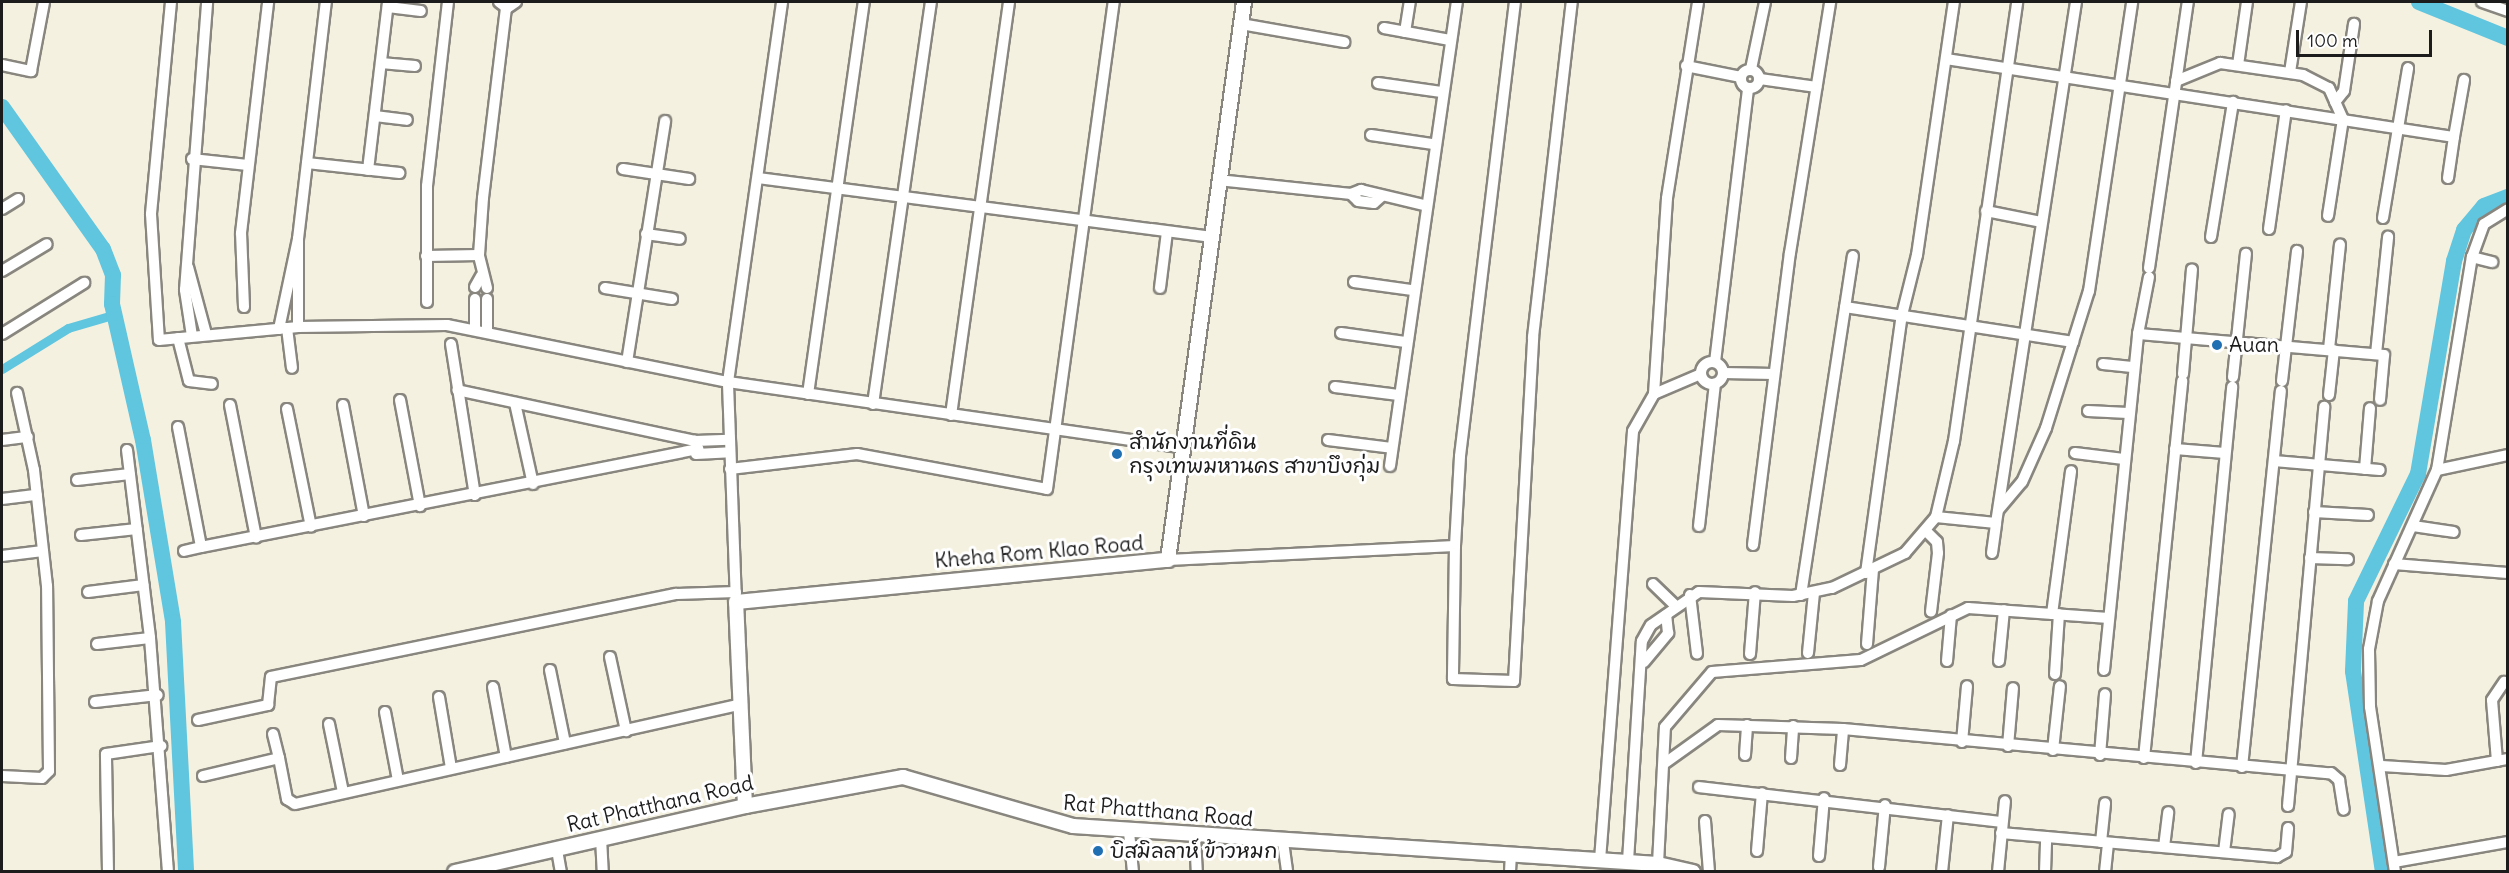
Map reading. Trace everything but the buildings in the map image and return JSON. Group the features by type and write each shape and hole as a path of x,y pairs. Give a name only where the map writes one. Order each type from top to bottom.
{"street":[{"path":"2,65 31,71 44,2"},
{"path":"171,2 150,240 159,340 206,334 379,323 475,330 728,382 1181,447"},
{"path":"192,336 184,290 188,267 192,159 207,2"},
{"path":"244,307 241,233 268,2"},
{"path":"292,368 288,328 326,2"},
{"path":"427,302 427,186 448,2"},
{"path":"487,288 481,276 479,255 502,4 516,2"},
{"path":"745,806 728,382 759,178 782,2"},
{"path":"808,394 834,190 864,2"},
{"path":"873,404 931,2"},
{"path":"951,415 1009,2"},
{"path":"730,469 857,454 1047,489 1114,2"},
{"name":"Kheha Rom Klao Road","path":"736,597 1168,560 1181,447 1244,2"},
{"path":"1406,32 1410,2"},
{"path":"1390,466 1424,205 1457,2"},
{"path":"1515,2 1460,456 1455,546 1453,679 1514,681 1533,337 1572,2"},
{"path":"1600,860 1631,444 1637,419 1654,394 1667,198 1686,66 1698,2"},
{"path":"1741,77 1751,69 1766,2"},
{"path":"1753,546 1774,374 1830,2"},
{"path":"1867,644 1869,572 1902,315 1917,255 1954,2"},
{"path":"1628,861 1644,662 1642,641 1651,625 1690,595 1755,592 1801,596 1814,593 1869,572 1905,553 1927,532 1936,517 1947,482 2017,2"},
{"path":"1992,553 2076,2"},
{"path":"1998,509 2022,482 2089,291 2132,2"},
{"path":"2104,670 2132,367 2149,272 2188,2"},
{"path":"2238,64 2247,2"},
{"path":"2290,72 2301,2"},
{"path":"2482,2 2508,11"},
{"path":"368,170 388,4 421,11"},
{"path":"1241,24 1344,42"},
{"path":"2335,102 2344,91 2354,24"},
{"path":"1384,28 1450,40"},
{"path":"1946,59 2120,84 2175,87 2233,102 2454,137"},
{"path":"381,63 415,66"},
{"path":"2175,87 2220,63 2290,72 2329,88 2343,119 2328,216"},
{"path":"1686,66 1741,77 1748,88 1715,362 1723,373"},
{"path":"2384,218 2408,68"},
{"path":"1751,69 1760,79 1816,87"},
{"path":"1748,88 1760,79"},
{"path":"2448,178 2464,80"},
{"path":"1378,83 1441,92"},
{"path":"2211,237 2233,102"},
{"path":"2269,229 2286,110"},
{"path":"375,116 407,120"},
{"path":"627,362 664,121"},
{"path":"1371,135 1433,144"},
{"path":"192,159 248,165"},
{"path":"307,163 399,173"},
{"path":"623,169 689,179"},
{"path":"759,178 834,190 1210,237"},
{"path":"1218,180 1351,194 1358,201 1374,203 1381,197 1424,205"},
{"path":"2,209 18,199"},
{"path":"2508,209 2484,224 2472,257 2437,470 2378,601 2369,650 2370,707 2382,766 2395,867 2508,842"},
{"path":"1986,211 2042,222"},
{"path":"1160,288 1167,232"},
{"path":"646,234 680,239"},
{"path":"2376,354 2388,237"},
{"path":"288,328 298,239"},
{"path":"2,272 47,244"},
{"path":"2329,395 2340,245"},
{"path":"2242,767 2297,251"},
{"path":"2196,763 2246,254"},
{"path":"426,256 479,255"},
{"path":"1801,596 1853,256"},
{"path":"2472,257 2492,262"},
{"path":"188,267 206,334"},
{"path":"2144,758 2192,269"},
{"path":"475,330 475,293 481,276"},
{"path":"1354,282 1412,290"},
{"path":"2,334 84,283"},
{"path":"604,288 672,299"},
{"path":"487,299 487,332"},
{"path":"1845,307 2073,342"},
{"path":"1341,333 1405,342"},
{"path":"2138,334 2186,335 2376,354 2385,357 2380,400"},
{"path":"178,338 189,381 212,384"},
{"path":"451,344 475,495"},
{"path":"1654,394 1701,374 1705,365 1715,362"},
{"path":"2103,364 2132,367"},
{"path":"1723,373 1774,374"},
{"path":"1699,526 1715,384 1723,373"},
{"path":"1701,374 1715,384"},
{"path":"1335,387 1398,395"},
{"path":"457,390 695,441 729,440"},
{"path":"2,776 42,778 49,771 51,657 43,551 37,495 17,393"},
{"path":"400,400 420,506"},
{"path":"515,403 533,484"},
{"path":"230,405 256,537"},
{"path":"342,405 363,516"},
{"path":"2288,806 2324,407"},
{"path":"2365,469 2370,408"},
{"path":"288,409 311,526"},
{"path":"2088,411 2128,413"},
{"path":"178,427 201,547"},
{"path":"2,440 27,437"},
{"path":"1328,440 1392,448"},
{"path":"695,441 696,454"},
{"path":"2175,449 2225,453"},
{"path":"127,450 158,695 168,872"},
{"path":"184,551 696,454 730,452"},
{"path":"2075,453 2124,459"},
{"path":"2437,470 2508,455"},
{"path":"2274,461 2380,470"},
{"path":"2055,674 2056,614 2072,471"},
{"path":"76,480 130,474"},
{"path":"2,499 37,495"},
{"path":"2314,512 2368,514"},
{"path":"1936,517 1996,524"},
{"path":"2413,526 2454,532"},
{"path":"81,535 137,529"},
{"path":"1927,532 1937,542 1938,553 1931,612"},
{"path":"1168,560 1455,546"},
{"path":"2,556 43,551"},
{"path":"2310,558 2348,559"},
{"path":"2394,564 2508,573"},
{"path":"1653,584 1675,605"},
{"path":"88,592 144,585"},
{"path":"1750,654 1755,592"},
{"path":"1808,653 1814,593"},
{"path":"198,720 268,705 271,677 677,594 736,597"},
{"path":"1690,595 1697,654"},
{"path":"1658,864 1668,720 1712,672 1861,660 1968,608 2109,618"},
{"path":"1999,661 2004,610"},
{"path":"1644,662 1668,633 1666,615"},
{"path":"1947,661 1951,615"},
{"path":"97,644 150,638"},
{"path":"610,657 626,730"},
{"path":"550,670 565,743"},
{"path":"2382,766 2446,770 2502,760 2492,700 2504,682"},
{"path":"1962,742 1967,686"},
{"path":"2053,750 2060,686"},
{"path":"493,687 506,757"},
{"path":"2008,746 2013,688"},
{"path":"2100,754 2105,694"},
{"path":"95,702 158,695"},
{"path":"439,697 451,768"},
{"path":"273,734 290,803 742,704"},
{"path":"385,712 398,780"},
{"path":"329,724 343,792"},
{"path":"1745,755 1747,725"},
{"path":"1665,763 1710,726 1793,726 1843,729 2336,776 2344,810"},
{"path":"1791,758 1793,726"},
{"path":"1840,765 1843,729"},
{"path":"108,872 106,754 161,746"},
{"path":"203,776 279,759"},
{"name":"Rat Phatthana Road","path":"455,872 745,806 903,777 1046,821 1129,832 1628,861 1658,864 1693,872"},
{"path":"1700,787 1824,798 2002,822"},
{"path":"1757,851 1762,793"},
{"path":"1819,856 1824,798"},
{"path":"1998,872 2005,801"},
{"path":"2105,803 2106,872"},
{"path":"1879,867 1884,805"},
{"path":"2164,847 2168,812"},
{"path":"2224,852 2229,814"},
{"path":"1942,872 1948,815"},
{"path":"1705,821 1709,872"},
{"path":"2001,834 2283,856 2288,828"},
{"path":"1129,832 1133,872"},
{"path":"1195,837 1197,872"},
{"path":"2044,872 2046,837"},
{"path":"601,838 603,872"},
{"path":"1283,842 1287,872"},
{"path":"557,849 561,872"},
{"path":"1510,872 1511,855"}],"waterway":[{"path":"2419,2 2508,38"},
{"path":"2,107 103,249 113,275 112,304 143,440 173,622 186,872"},
{"path":"2383,872 2353,671 2356,601 2418,474 2454,261 2464,230 2484,206 2508,197"},
{"path":"2,369 68,328 116,314"}],"place":[{"name":"Auan","path":"2217,345"},
{"name":"สำนักงานที่ดิน กรุงเทพมหานคร สาขาบึงกุ่ม","path":"1117,454"},
{"name":"บิสมิลลาห์ ข้าวหมก","path":"1098,851"}]}
